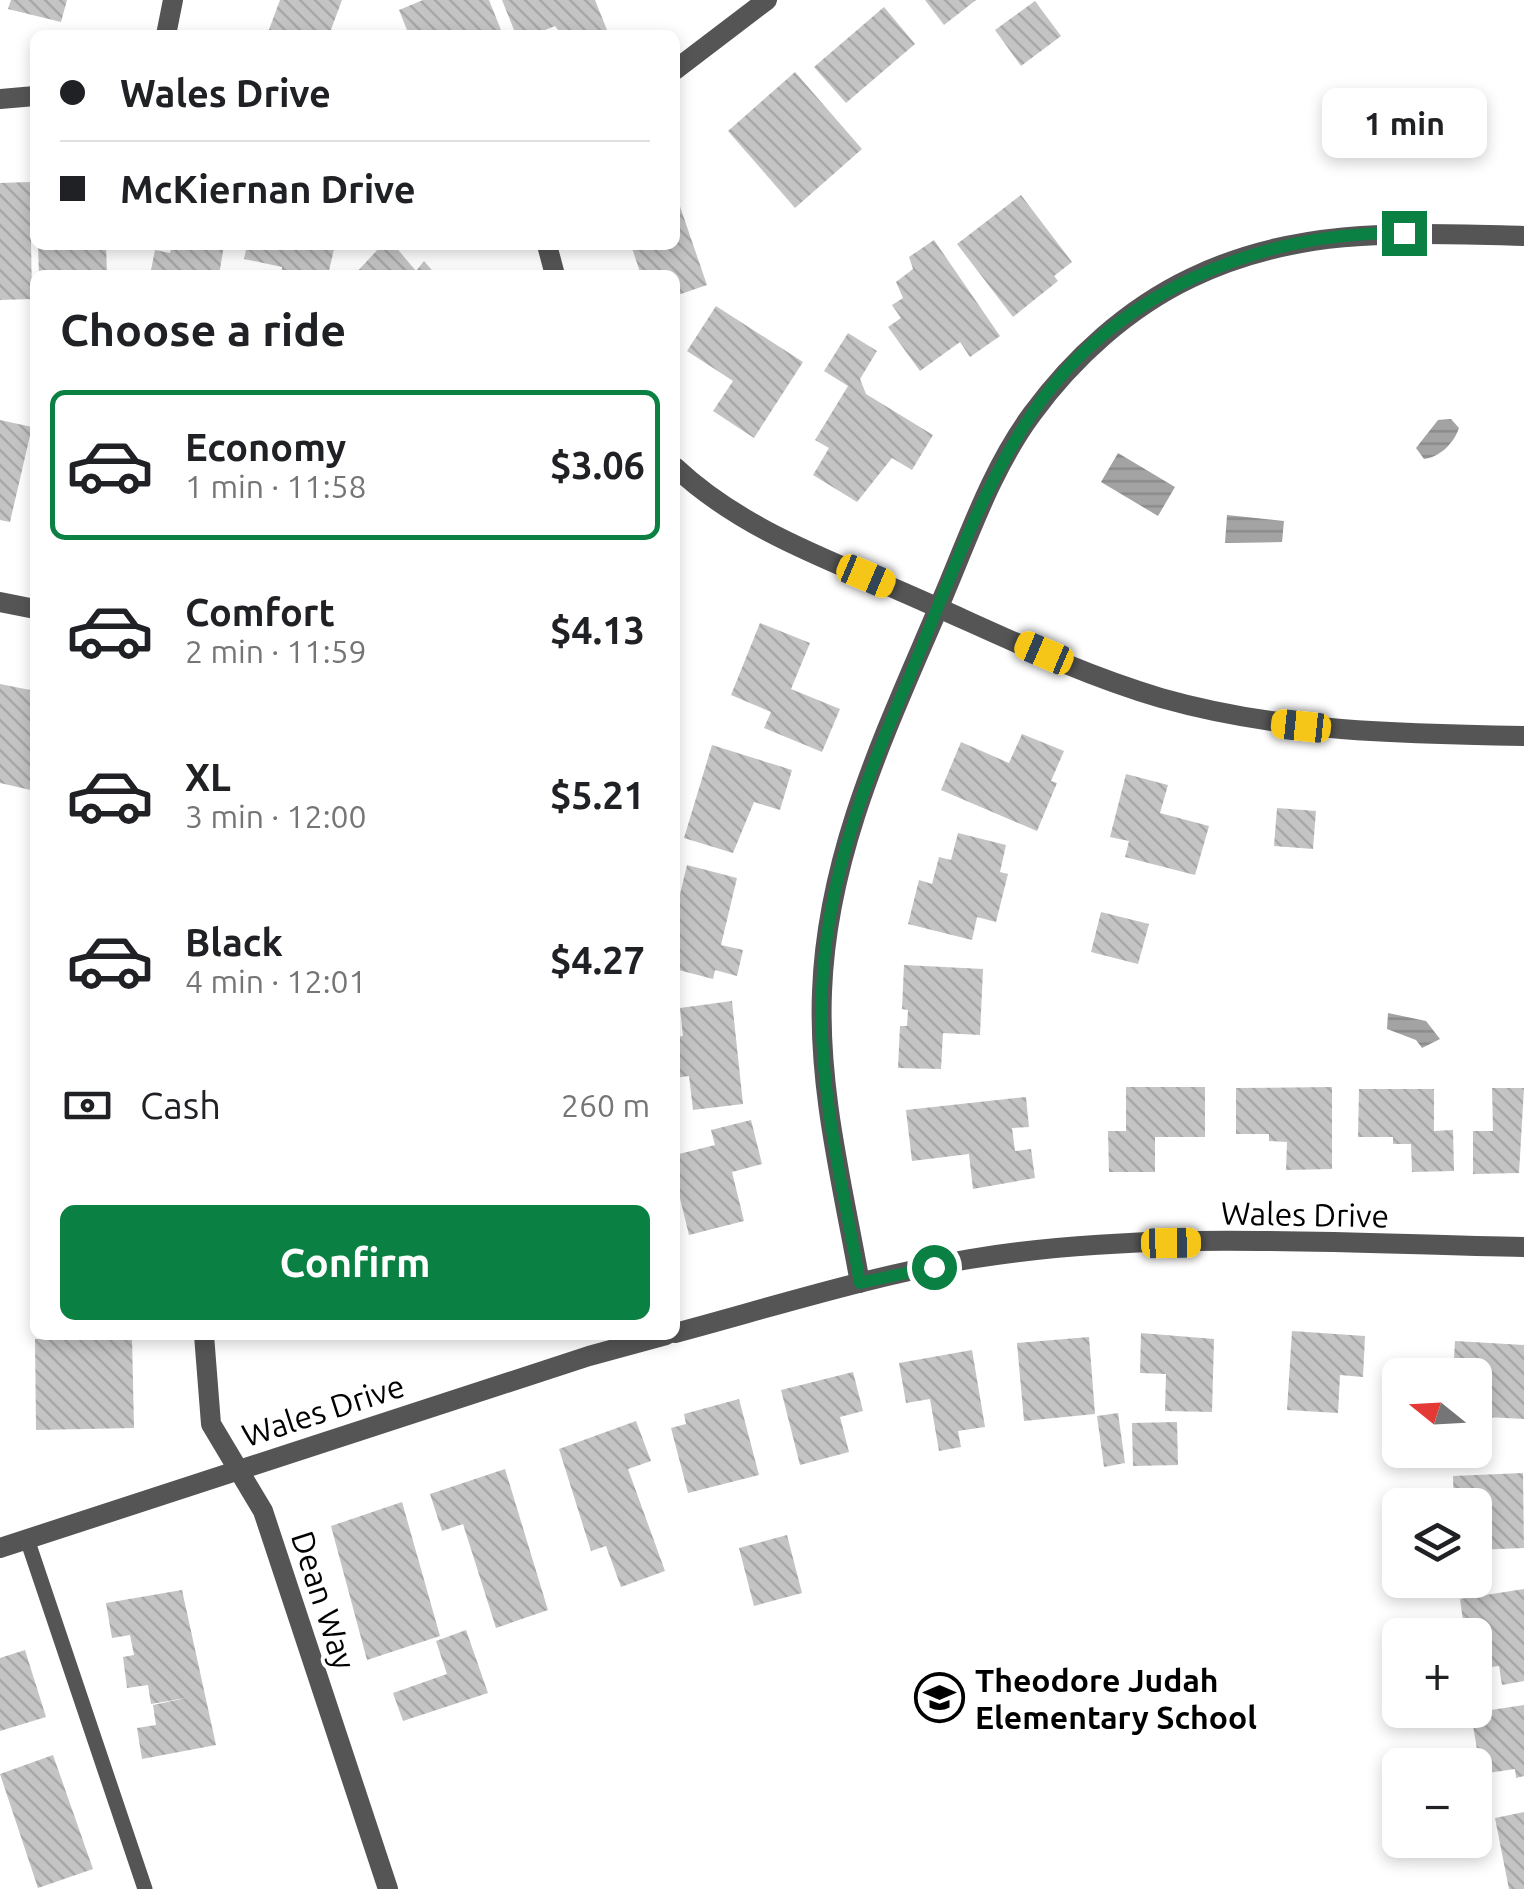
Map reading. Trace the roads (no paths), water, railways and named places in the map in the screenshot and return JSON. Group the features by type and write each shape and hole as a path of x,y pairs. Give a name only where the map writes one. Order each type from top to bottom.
{"street":[{"path":"167,30 172,0"},
{"path":"680,66 767,0"},
{"path":"0,99 30,96"},
{"path":"860,1283 823,1062 822,992 828,922 842,853 863,786 999,468 1030,416 1079,358 1137,310 1203,273 1304,240 1364,233 1524,236"},
{"path":"680,471 721,504 772,536 1076,667 1158,697 1214,712 1358,733 1524,736"},
{"path":"0,602 30,608"},
{"name":"Wales Drive","path":"680,1331 860,1283 970,1259 1104,1245 1238,1242 1524,1247"},
{"name":"Dean Way","path":"204,1340 210,1424 262,1510 388,1889"},
{"name":"Wales Drive","path":"0,1548 650,1340"}],"lane":[{"path":"28,1538 146,1889"}],"place":[{"name":"Theodore Judah Elementary School","path":"940,1698"}]}
